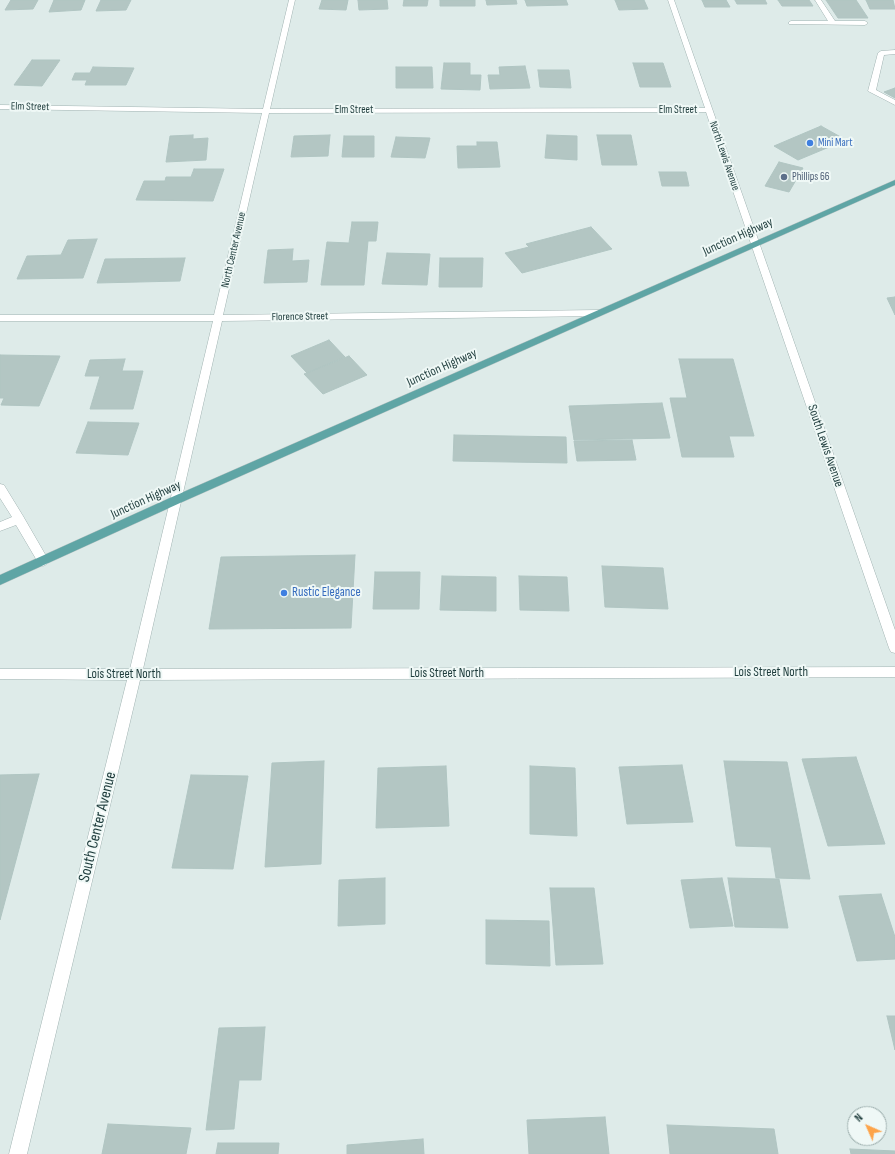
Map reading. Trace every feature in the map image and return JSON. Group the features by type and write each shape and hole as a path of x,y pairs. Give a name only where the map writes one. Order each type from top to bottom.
{"main road":[{"name":"Junction Highway","path":"0,580 176,500 895,182"}],"street":[{"name":"North Center Avenue","path":"176,500 292,0"},
{"name":"North Lewis Avenue","path":"671,0 755,244"},
{"path":"818,0 832,23"},
{"path":"792,23 865,23"},
{"path":"895,52 881,53 872,91 895,103"},
{"name":"Elm Street","path":"0,107 266,110 708,110"},
{"name":"South Lewis Avenue","path":"755,244 895,648"},
{"name":"Florence Street","path":"0,318 218,318 599,313"},
{"path":"0,488 43,561"},
{"name":"South Center Avenue","path":"18,1154 135,675 176,500"},
{"path":"0,527 19,519"},
{"name":"Lois Street North","path":"0,674 135,675 895,672"}],"building":[{"path":"11,0 38,0 33,9 5,10"},
{"path":"54,0 85,0 81,10 49,12"},
{"path":"101,0 131,0 126,10 96,11"},
{"path":"322,0 348,0 346,10 319,9"},
{"path":"358,0 387,0 388,9 359,10"},
{"path":"404,0 428,0 427,6 403,6"},
{"path":"440,0 475,0 475,6 440,6"},
{"path":"486,0 516,0 517,4 487,5"},
{"path":"525,0 566,0 568,5 527,6"},
{"path":"615,0 644,0 648,9 619,10"},
{"path":"702,0 726,0 730,7 705,7"},
{"path":"735,0 765,0 767,4 737,4"},
{"path":"778,0 809,0 813,6 782,6"},
{"path":"826,0 856,0 868,18 838,18"},
{"path":"866,0 893,0 895,9 870,9"},
{"path":"32,60 60,60 42,86 14,85"},
{"path":"444,63 470,63 470,75 481,75 480,90 441,89"},
{"path":"633,63 663,63 671,87 640,87"},
{"path":"525,66 530,88 490,89 488,75 500,75 499,67"},
{"path":"93,67 134,68 126,85 85,85 87,80 72,80 75,73 90,73"},
{"path":"396,67 432,67 433,88 396,88"},
{"path":"538,70 569,70 571,88 540,87"},
{"path":"895,88 895,98 884,92"},
{"name":"Mini Mart","path":"821,126 846,140 798,160 774,146"},
{"path":"193,135 193,139 208,138 206,160 166,162 170,136"},
{"path":"330,135 328,156 291,157 294,136"},
{"path":"547,135 577,136 577,160 545,158"},
{"path":"597,135 631,135 637,165 602,165"},
{"path":"344,136 374,136 374,157 342,157"},
{"path":"396,137 430,138 425,158 391,157"},
{"path":"477,142 497,142 500,167 458,168 457,146 477,146"},
{"name":"Phillips 66","path":"779,162 803,168 789,192 765,186"},
{"path":"194,169 224,169 213,201 136,200 144,181 165,181 166,177 191,177"},
{"path":"659,172 686,172 689,186 662,186"},
{"path":"352,222 378,222 376,241 368,241 364,285 321,285 327,242 349,243"},
{"path":"591,227 612,249 522,273 505,253 529,247 526,244"},
{"path":"97,239 83,278 17,279 27,256 61,255 68,240"},
{"path":"293,249 292,261 309,260 307,282 264,283 268,250"},
{"path":"387,253 430,254 427,285 382,284"},
{"path":"185,258 180,281 97,283 105,259"},
{"path":"440,258 483,258 482,287 439,287"},
{"path":"895,297 895,315 887,298"},
{"path":"329,340 345,357 307,373 291,356"},
{"path":"0,355 60,356 39,406 1,405 4,398 0,398"},
{"path":"349,356 367,375 323,394 304,374"},
{"path":"125,359 122,371 143,371 133,409 90,409 100,376 85,376 90,360"},
{"path":"679,359 733,359 754,436 729,436 734,457 682,457 670,398 687,398"},
{"path":"662,403 670,438 574,440 569,406"},
{"path":"88,422 139,423 128,455 76,453"},
{"path":"454,435 566,437 567,463 453,461"},
{"path":"632,440 636,460 577,461 574,441"},
{"name":"Rustic Elegance","path":"355,555 351,628 209,629 221,557"},
{"path":"602,566 663,568 668,609 605,607"},
{"path":"375,572 420,572 419,609 373,609"},
{"path":"442,576 496,577 496,611 440,610"},
{"path":"519,576 567,577 569,611 520,610"},
{"path":"856,757 885,844 828,846 802,759"},
{"path":"324,761 321,864 265,867 272,763"},
{"path":"724,761 787,762 810,879 776,878 771,847 736,846"},
{"path":"682,765 693,822 627,824 619,767"},
{"path":"446,766 449,826 376,828 378,768"},
{"path":"530,766 575,768 577,836 530,834"},
{"path":"39,774 0,920 0,775"},
{"path":"191,775 248,776 233,869 172,868"},
{"path":"385,878 385,924 338,926 339,880"},
{"path":"722,878 733,926 690,928 681,880"},
{"path":"728,878 779,879 788,928 735,927"},
{"path":"550,888 594,888 603,964 556,965"},
{"path":"881,894 895,937 895,959 857,961 839,896"},
{"path":"486,920 549,921 550,966 486,964"},
{"path":"887,1016 895,1016 895,1050"},
{"path":"265,1027 261,1080 239,1080 234,1129 206,1130 219,1028"},
{"path":"605,1117 609,1154 529,1154 527,1120"},
{"path":"108,1124 191,1128 186,1154 102,1154"},
{"path":"667,1125 774,1129 778,1154 670,1154"},
{"path":"423,1139 424,1154 347,1154 347,1145"},
{"path":"218,1143 279,1143 278,1154 216,1154"},
{"path":"850,1149 895,1151 895,1154 851,1154"}],"place":[{"name":"Mini Mart","path":"810,143"},
{"name":"Phillips 66","path":"784,177"},
{"name":"Rustic Elegance","path":"284,593"}]}
